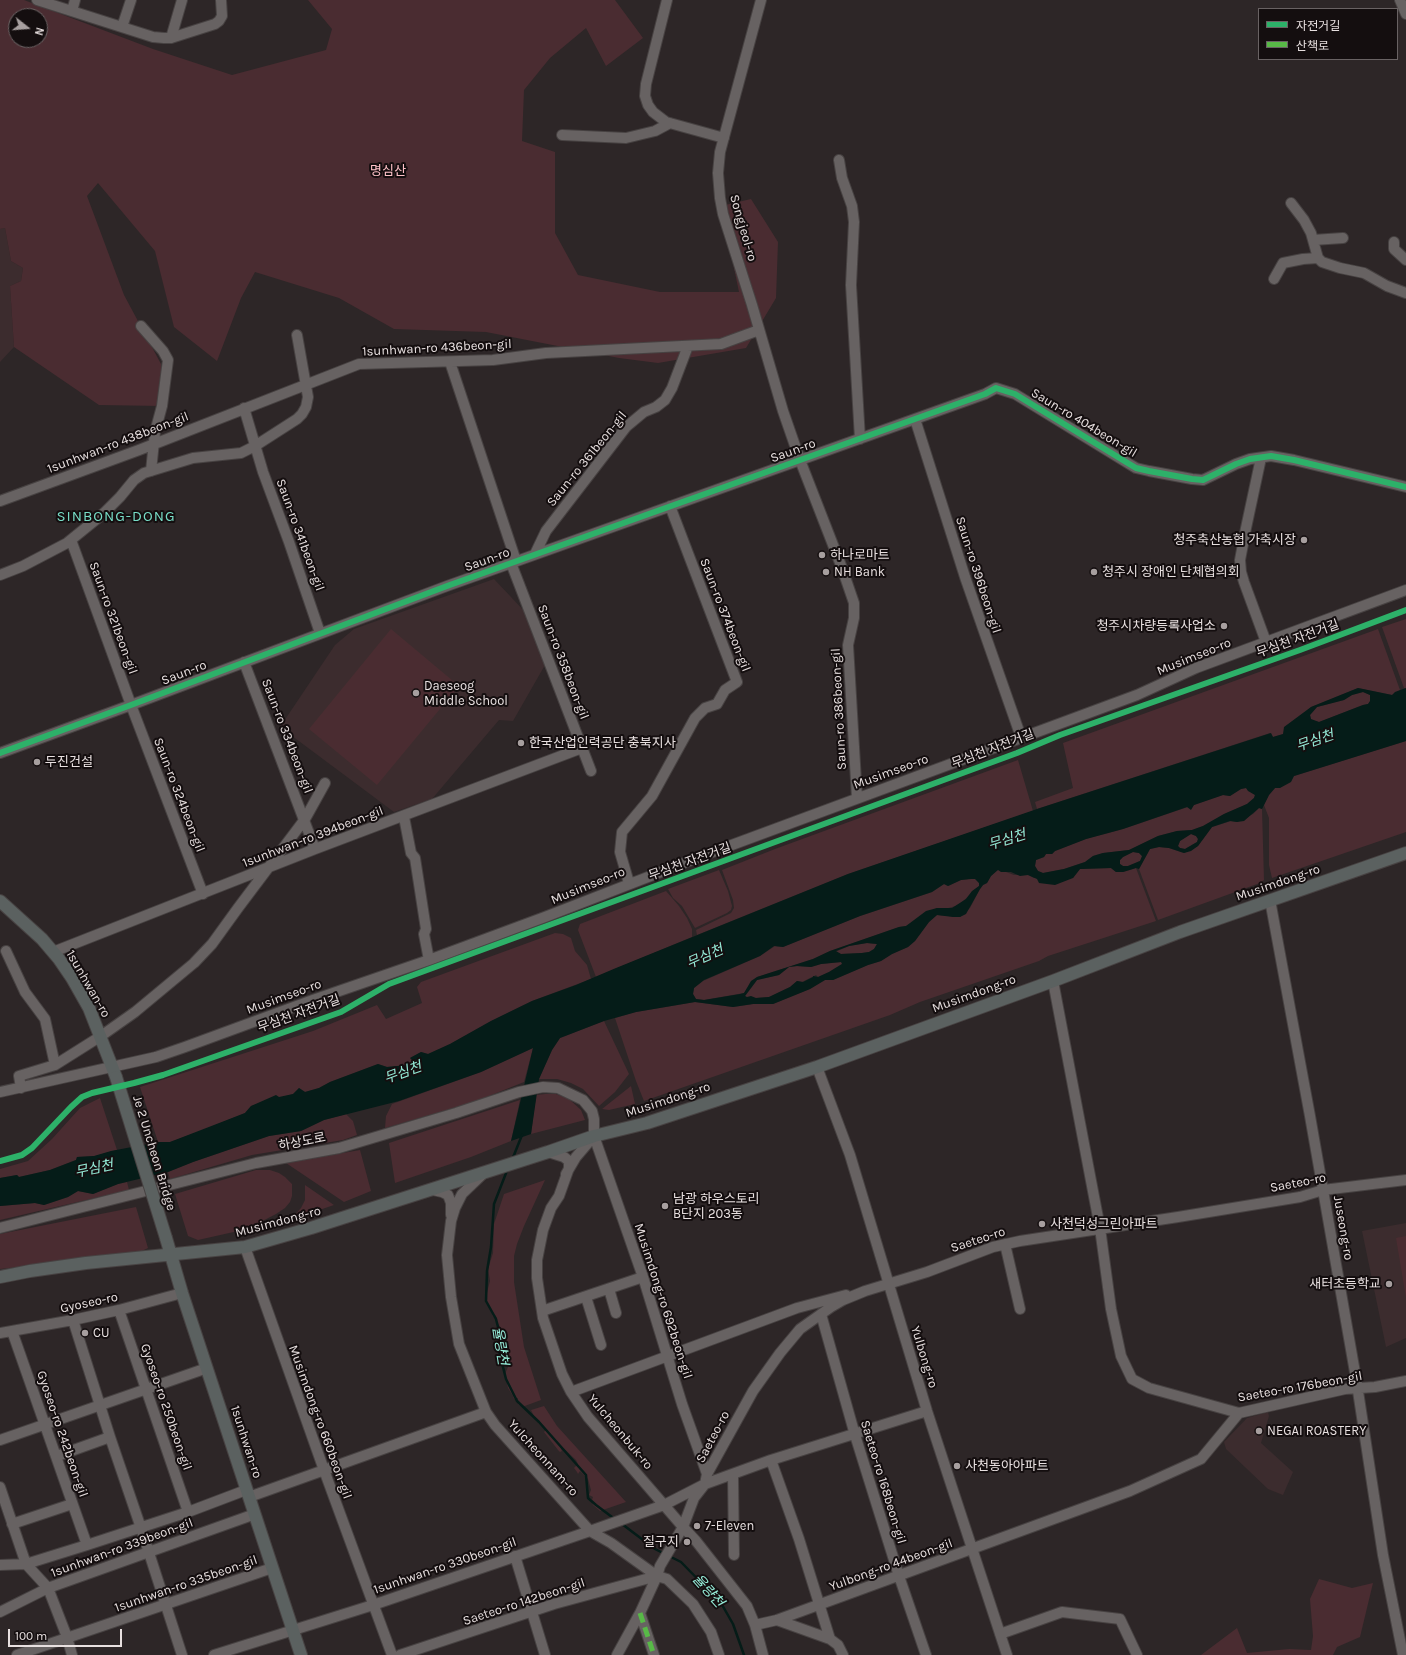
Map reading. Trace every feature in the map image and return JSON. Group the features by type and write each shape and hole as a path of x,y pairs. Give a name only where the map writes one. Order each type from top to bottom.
{"main road":[{"name":"Musimdong-ro","path":"0,1277 86,1263 171,1253 245,1247 318,1226 433,1190 594,1136 647,1123 817,1066 1053,981 1180,932 1406,853"},
{"name":"1sunhwan-ro","path":"0,901 42,939 72,978 89,1008 114,1072"},
{"name":"Je 2 Uncheon Bridge","path":"114,1072 166,1238"},
{"name":"1sunhwan-ro","path":"166,1238 182,1293 301,1655"}],"street":[{"path":"37,0 153,37 171,38 215,24 219,21 222,16 221,0"},
{"path":"72,11 75,0"},
{"path":"122,27 131,0"},
{"path":"171,38 182,0"},
{"path":"667,0 646,84 645,96 648,105 659,118 670,123 724,138"},
{"name":"Songjeol-ro","path":"761,0 720,152 718,173 720,198 723,214 783,411 800,460"},
{"path":"1400,0 1406,14"},
{"path":"562,135 626,138 655,131 670,123"},
{"path":"839,160 842,178 852,206 854,222 851,285 860,439"},
{"path":"1291,203 1304,220 1311,233 1318,258"},
{"path":"1313,240 1343,238"},
{"path":"1394,242 1394,249 1406,260"},
{"path":"1274,279 1283,263 1318,258 1328,265 1364,273 1387,286 1406,293"},
{"path":"141,326 163,351 168,360 151,471"},
{"name":"1sunhwan-ro 436beon-gil","path":"244,408 359,364 493,360 546,353 721,344 759,330"},
{"path":"0,575 44,556 71,540 104,513 134,480 144,473 193,458 241,452 255,446 278,432 302,414 306,407 308,397 297,335"},
{"name":"Saun-ro 361beon-gil","path":"535,554 546,532 626,427 644,412 656,407 665,400 672,388 688,346"},
{"name":"Saun-ro 358beon-gil","path":"450,362 514,562 591,771"},
{"name":"Saun-ro 404beon-gil","path":"985,394 996,388 1015,394 1136,468 1149,471 1204,480 1236,464 1250,459 1271,456 1294,460 1406,487"},
{"name":"Saun-ro","path":"0,752 131,705 320,633 535,554 985,394"},
{"path":"244,408 255,446"},
{"name":"1sunhwan-ro 438beon-gil","path":"0,501 154,444 244,408"},
{"name":"Saun-ro 396beon-gil","path":"914,419 964,577 1021,737"},
{"name":"Saun-ro 341beon-gil","path":"255,446 320,633"},
{"path":"1261,458 1240,560 1244,582 1266,642"},
{"name":"Saun-ro 386beon-gil","path":"800,460 854,603 854,618 848,645 857,798"},
{"name":"Saun-ro 374beon-gil","path":"629,883 620,852 622,832 652,796 695,718 706,708 717,704 726,690 737,682 670,506"},
{"name":"Saun-ro 321beon-gil","path":"71,540 131,705"},
{"name":"Musimseo-ro","path":"0,1092 114,1072 178,1050 545,917 629,883 1137,695 1196,668 1406,590"},
{"name":"Saun-ro 334beon-gil","path":"244,662 305,820 315,850"},
{"name":"Saun-ro 324beon-gil","path":"131,705 202,894"},
{"name":"1sunhwan-ro 394beon-gil","path":"53,952 582,748"},
{"name":"Saun-ro 334beon-gil","path":"305,820 326,783"},
{"path":"404,817 411,853 415,858 426,929 424,934 429,960"},
{"path":"21,1088 19,1076 54,1065 101,1036 135,1012 194,963 212,944 305,820"},
{"name":"Juseong-ro","path":"1270,900 1323,1190 1384,1555 1403,1655"},
{"path":"6,951 25,992 45,1019 54,1065"},
{"path":"1053,981 1100,1228"},
{"name":"Yulbong-ro","path":"817,1066 850,1155 927,1411 971,1550 1007,1655"},
{"name":"하상도로","path":"0,1228 256,1163 339,1148 456,1113 519,1092 543,1087 558,1088 583,1100 592,1111 594,1120"},
{"name":"Musimdong-ro 692beon-gil","path":"594,1120 594,1136 643,1277 669,1356 682,1404 707,1474"},
{"path":"566,1174 576,1157 594,1136"},
{"path":"548,1152 569,1161 566,1174"},
{"path":"451,1221 455,1208 462,1194 485,1172"},
{"name":"Yulcheonbuk-ro","path":"566,1174 559,1196 546,1218 539,1247 537,1278 542,1311 562,1374 571,1392 588,1417 682,1527 696,1540 747,1606 755,1625 763,1655"},
{"name":"Saeteo-ro","path":"617,1655 640,1613 658,1571 682,1527 694,1498 705,1484 707,1474 753,1391 780,1353 804,1326 843,1300 1005,1244 1292,1198 1323,1190 1406,1180"},
{"path":"433,1190 448,1195 450,1199 451,1221"},
{"name":"Yulcheonnam-ro","path":"451,1221 447,1254 455,1323 459,1344 486,1412 495,1425 590,1531 658,1571 693,1604 711,1632 719,1655"},
{"name":"Saeteo-ro 176beon-gil","path":"1100,1228 1111,1309 1121,1356 1132,1379 1149,1388 1238,1414 1345,1389 1375,1387 1406,1381"},
{"path":"1005,1244 1020,1309"},
{"name":"Musimdong-ro 660beon-gil","path":"245,1247 324,1470 392,1655"},
{"path":"542,1311 609,1290 643,1277"},
{"path":"571,1392 797,1308 875,1288"},
{"path":"609,1290 616,1313"},
{"name":"Gyoseo-ro","path":"0,1333 119,1310 182,1293"},
{"path":"586,1297 601,1345"},
{"path":"797,1308 803,1309 807,1313 808,1316 804,1326"},
{"name":"Gyoseo-ro 250beon-gil","path":"119,1310 188,1512"},
{"name":"Saeteo-ro 168beon-gil","path":"821,1314 855,1434 898,1576 926,1655"},
{"path":"73,1320 99,1404 167,1605 182,1655"},
{"name":"Gyoseo-ro 242beon-gil","path":"12,1330 87,1545"},
{"path":"0,1440 99,1404 207,1368"},
{"name":"1sunhwan-ro 330beon-gil","path":"214,1655 373,1604 590,1531 664,1505 705,1484 771,1460 927,1411"},
{"path":"0,1566 26,1564 141,1528 324,1470 486,1412"},
{"name":"Yulbong-ro 44beon-gil","path":"755,1625 777,1620 820,1605 1130,1491 1201,1459 1219,1439 1238,1414"},
{"path":"56,1456 110,1437"},
{"name":"Yulbong-ro 44beon-gil","path":"771,1460 799,1539 820,1605"},
{"path":"733,1474 734,1555"},
{"path":"0,1488 26,1564 48,1588 67,1637 72,1655"},
{"path":"12,1524 72,1504"},
{"name":"1sunhwan-ro 339beon-gil","path":"0,1612 48,1588 254,1514"},
{"path":"515,1556 545,1655"},
{"name":"1sunhwan-ro 335beon-gil","path":"17,1655 272,1568"},
{"name":"Saeteo-ro 142beon-gil","path":"400,1655 440,1643 531,1611 658,1571"},
{"path":"820,1605 830,1639"},
{"path":"1000,1634 1062,1612 1120,1619 1137,1655"},
{"path":"640,1613 654,1655"},
{"path":"777,1620 830,1639 838,1645 843,1655"}],"shaded area":[{"path":"5,228 11,261 23,268 21,281 10,286 14,347 0,362 0,229"},
{"name":"Daeseog Middle School","path":"494,579 527,614 545,665 513,721 499,720 432,799 394,812 280,727 335,645 354,629"},
{"name":"새터초등학교","path":"1406,1223 1406,1338 1386,1347 1362,1231"},
{"path":"1268,1412 1269,1416 1261,1443 1293,1472 1283,1495 1268,1489 1226,1449 1224,1442 1247,1418"}],"green space":[{"name":"명심산","path":"0,0 24,0 45,8 8,8 8,48 48,48 48,9 153,49 232,75 326,50 332,29 308,0 615,0 643,38 606,66 586,28 550,58 524,90 522,141 555,152 555,233 578,275 660,292 739,292 721,206 751,199 778,242 776,298 746,348 658,363 619,358 486,332 394,329 339,298 255,272 241,298 217,361 174,327 155,251 98,183 87,196 124,295 161,364 162,406 99,405 14,347 10,286 21,281 23,268 11,261 5,228 0,229"},
{"path":"1406,619 1406,688 1404,688 1382,627"},
{"path":"391,629 459,686 377,785 309,729"},
{"path":"1378,629 1400,690 1392,695 1358,688 1311,707 1284,734 1273,737 1270,733 1037,809 1035,802 1073,788 1063,743"},
{"path":"1363,692 1370,695 1370,702 1368,704 1319,722 1311,720 1310,715 1317,707 1344,700 1352,695"},
{"path":"1406,741 1406,832 1272,878 1269,865 1269,818 1264,805 1269,795 1275,788 1294,776"},
{"path":"1018,760 1033,811 848,874 697,935 696,930 731,913 734,908 733,900 722,870 775,849"},
{"path":"1246,788 1255,795 1254,798 1247,804 1224,814 1203,826 1192,830 1177,831 1158,836 1129,850 1103,853 1093,856 1085,862 1064,869 1043,873 1038,871 1035,866 1036,860 1044,857 1046,854 1052,854 1055,851 1086,839 1123,829 1223,795 1230,796 1241,789"},
{"path":"1259,808 1262,809 1264,880 1260,883 1158,920 1139,869 1150,849 1159,847 1169,848 1184,853 1198,846 1212,827 1231,821 1237,822 1253,814"},
{"path":"1191,834 1196,836 1198,839 1197,842 1185,849 1180,848 1178,846 1180,841"},
{"path":"1133,852 1139,853 1143,857 1140,861 1128,866 1123,866 1120,864 1120,860 1123,857"},
{"path":"1111,868 1116,872 1123,872 1136,868 1156,921 1048,956 1039,961 920,1002 890,1015 644,1101 615,1018 636,1012 695,1002 733,1007 753,1004 773,1004 810,989 825,980 833,980 881,961 908,947 915,941 929,922 937,915 960,917 970,908 980,889 998,869 1014,875 1028,875 1034,878 1073,878 1080,869"},
{"path":"719,870 728,891 732,906 731,910 695,928 682,906 673,898 668,889"},
{"path":"975,878 979,883 979,886 959,905 945,909 937,908 906,926 899,927 830,951 813,959 757,977 744,993 704,1000 696,999 693,994 694,988 703,981 760,956 775,946 783,947 860,916 932,892 944,884 948,886 961,880"},
{"path":"666,891 687,918 692,929 692,937 596,977 578,930 580,924"},
{"path":"555,933 563,934 571,938 575,951 587,965 591,979 532,1001 428,1054 421,1052 410,1058 414,1061 408,1065 387,1067 378,1064 330,1082 319,1088 305,1092 299,1088 293,1094 251,1106 245,1113 204,1130 170,1142 158,1142 140,1087 313,1031 377,1005 386,1019 422,1003 417,987 421,982"},
{"path":"867,943 877,944 874,949 869,952 841,954 835,952 849,946"},
{"path":"842,962 842,964 829,972 818,977 816,975 802,982 797,981 790,987 769,997 747,998 745,996 757,980 779,975 789,967 811,967 821,964"},
{"path":"604,1021 629,1074 615,1092 599,1106 583,1089 571,1083 557,1079 539,1079 552,1050 560,1038"},
{"path":"533,1048 524,1082 474,1102 385,1128 386,1116 392,1104 481,1072"},
{"path":"631,1086 635,1104 609,1110 602,1109"},
{"path":"556,1094 569,1099 581,1110 585,1120 531,1134 536,1095"},
{"path":"100,1098 117,1150 95,1156 77,1157 76,1160 50,1170 19,1177 17,1175 0,1178 0,1169 28,1161 52,1139 80,1108"},
{"path":"520,1100 511,1141 471,1157 395,1183 389,1143"},
{"path":"346,1114 353,1121 357,1135 343,1140 252,1155 170,1179 168,1172 193,1162 269,1136 301,1131 324,1120"},
{"path":"360,1150 371,1191 344,1202 286,1163"},
{"path":"256,1170 270,1170 279,1173 292,1184 292,1196 290,1202 285,1208 247,1229 198,1240 188,1236 175,1194"},
{"path":"545,1180 524,1226 514,1256 514,1282 524,1347 541,1400 522,1407 518,1404 518,1398 514,1399 508,1388 505,1374 508,1367 507,1364 503,1362 499,1349 499,1347 502,1347 505,1351 502,1334 496,1320 497,1318 495,1315 493,1317 485,1300 490,1281 488,1269 493,1253 494,1224 504,1194"},
{"path":"127,1182 129,1190 0,1220 0,1206 35,1203 44,1205 68,1197 78,1191 93,1194"},
{"path":"305,1185 334,1205 290,1220 301,1208 305,1200"},
{"path":"136,1207 148,1248 142,1251 94,1259 0,1269 0,1234"},
{"path":"1406,1236 1406,1298 1396,1238"},
{"path":"544,1406 557,1426 626,1502 600,1511 593,1505 590,1497 592,1500 593,1497 589,1495 591,1490 588,1479 580,1471 578,1474 574,1468 578,1464 576,1460 559,1444 562,1451 560,1452 558,1450 544,1432 548,1431 534,1416 531,1410"},
{"path":"1319,1579 1352,1588 1373,1583 1360,1637 1337,1647 1333,1655 1201,1655 1237,1628 1247,1653 1289,1649 1311,1650 1313,1636 1310,1599"}],"water":[{"name":"무심천","path":"1358,688 1392,695 1395,692 1406,688 1406,741 1294,776 1291,782 1280,788 1275,788 1269,795 1262,809 1259,808 1244,821 1230,821 1212,827 1198,846 1191,851 1184,853 1169,848 1159,847 1150,849 1139,869 1136,868 1123,872 1116,872 1111,868 1080,869 1073,878 1055,885 1039,883 1037,879 1028,875 1020,876 1011,872 1001,872 998,870 980,889 966,914 960,917 937,915 929,922 915,941 908,947 881,961 833,980 825,980 810,989 773,1004 753,1004 733,1007 695,1002 636,1012 604,1021 560,1038 552,1050 539,1079 531,1134 511,1141 533,1048 481,1072 399,1101 324,1120 301,1131 269,1136 168,1172 118,1184 93,1194 78,1191 68,1197 44,1205 35,1203 0,1206 0,1178 17,1175 19,1177 50,1170 76,1160 77,1157 94,1156 111,1151 158,1142 170,1142 245,1113 251,1106 276,1095 279,1097 293,1094 299,1088 305,1092 319,1088 330,1082 378,1064 387,1067 408,1065 413,1061 410,1058 421,1052 428,1054 450,1044 491,1021 532,1001 576,985 848,874 1037,809 1271,733 1273,737 1283,734 1284,727 1311,707","holes":["1363,692 1370,695 1370,701 1368,704 1319,722 1311,719 1310,715 1317,707 1344,700 1352,695","1246,788 1255,795 1254,798 1247,804 1192,830 1177,831 1158,836 1129,850 1103,853 1093,856 1085,862 1064,869 1043,873 1038,871 1035,866 1036,860 1044,857 1046,854 1052,854 1055,851 1086,839 1123,829 1187,807 1191,810 1194,805 1223,795 1230,796 1241,789","1191,834 1196,836 1198,839 1197,842 1185,849 1178,846 1180,841","1133,852 1139,853 1142,856 1140,861 1128,866 1123,866 1120,864 1120,860","971,879 975,879 979,883 979,886 972,891 966,899 952,908 937,908 926,911 906,926 899,927 830,951 813,959 757,977 751,981 744,993 704,1000 696,999 693,994 694,988 704,980 760,956 774,946 783,947 860,916 932,892 944,884 948,886 961,880","867,943 877,944 874,949 869,952 841,954 836,951 849,946","841,962 842,964 818,977 813,976 803,982 797,981 790,987 769,997 756,998 745,996 757,980 779,975 789,967 811,967 821,964"]}],"waterway":[{"name":"율량천","path":"512,1160 522,1135"},
{"name":"율량천","path":"508,1168 494,1204 491,1247 487,1271 486,1301 496,1319 501,1339 499,1351 506,1379 517,1401 539,1422 586,1475 588,1498 616,1520"},
{"name":"율량천","path":"622,1524 655,1549 665,1554"},
{"name":"율량천","path":"669,1556 681,1562 721,1603 733,1624 744,1655"}],"marked path":[{"path":"640,1613 654,1655"}],"cycle path":[{"path":"0,753 447,586 985,394 996,388 1015,394 1136,468 1203,480 1250,459 1271,456 1294,460 1406,487"},
{"name":"무심천 자전거길","path":"0,1161 22,1155 32,1148 71,1107 82,1097 92,1093 163,1075 341,1012 389,984 1017,753 1060,735 1300,650 1406,610"}],"place":[{"name":"청주축산농협 가축시장","path":"1304,540"},
{"name":"하나로마트","path":"822,555"},
{"name":"NH Bank","path":"826,572"},
{"name":"청주시 장애인 단체협의회","path":"1094,572"},
{"name":"청주시차량등록사업소","path":"1224,626"},
{"name":"Daeseog Middle School","path":"416,693"},
{"name":"한국산업인력공단 충북지사","path":"521,743"},
{"name":"두진건설","path":"37,762"},
{"name":"남광 하우스토리 B단지 203동","path":"665,1206"},
{"name":"사천덕성그린아파트","path":"1042,1224"},
{"name":"새터초등학교","path":"1389,1284"},
{"name":"CU","path":"85,1333"},
{"name":"NEGAI ROASTERY","path":"1259,1431"},
{"name":"사천동아아파트","path":"957,1466"},
{"name":"7-Eleven","path":"697,1526"},
{"name":"질구지","path":"687,1542"}],"district":[{"name":"SINBONG-DONG","path":"116,517"}]}
